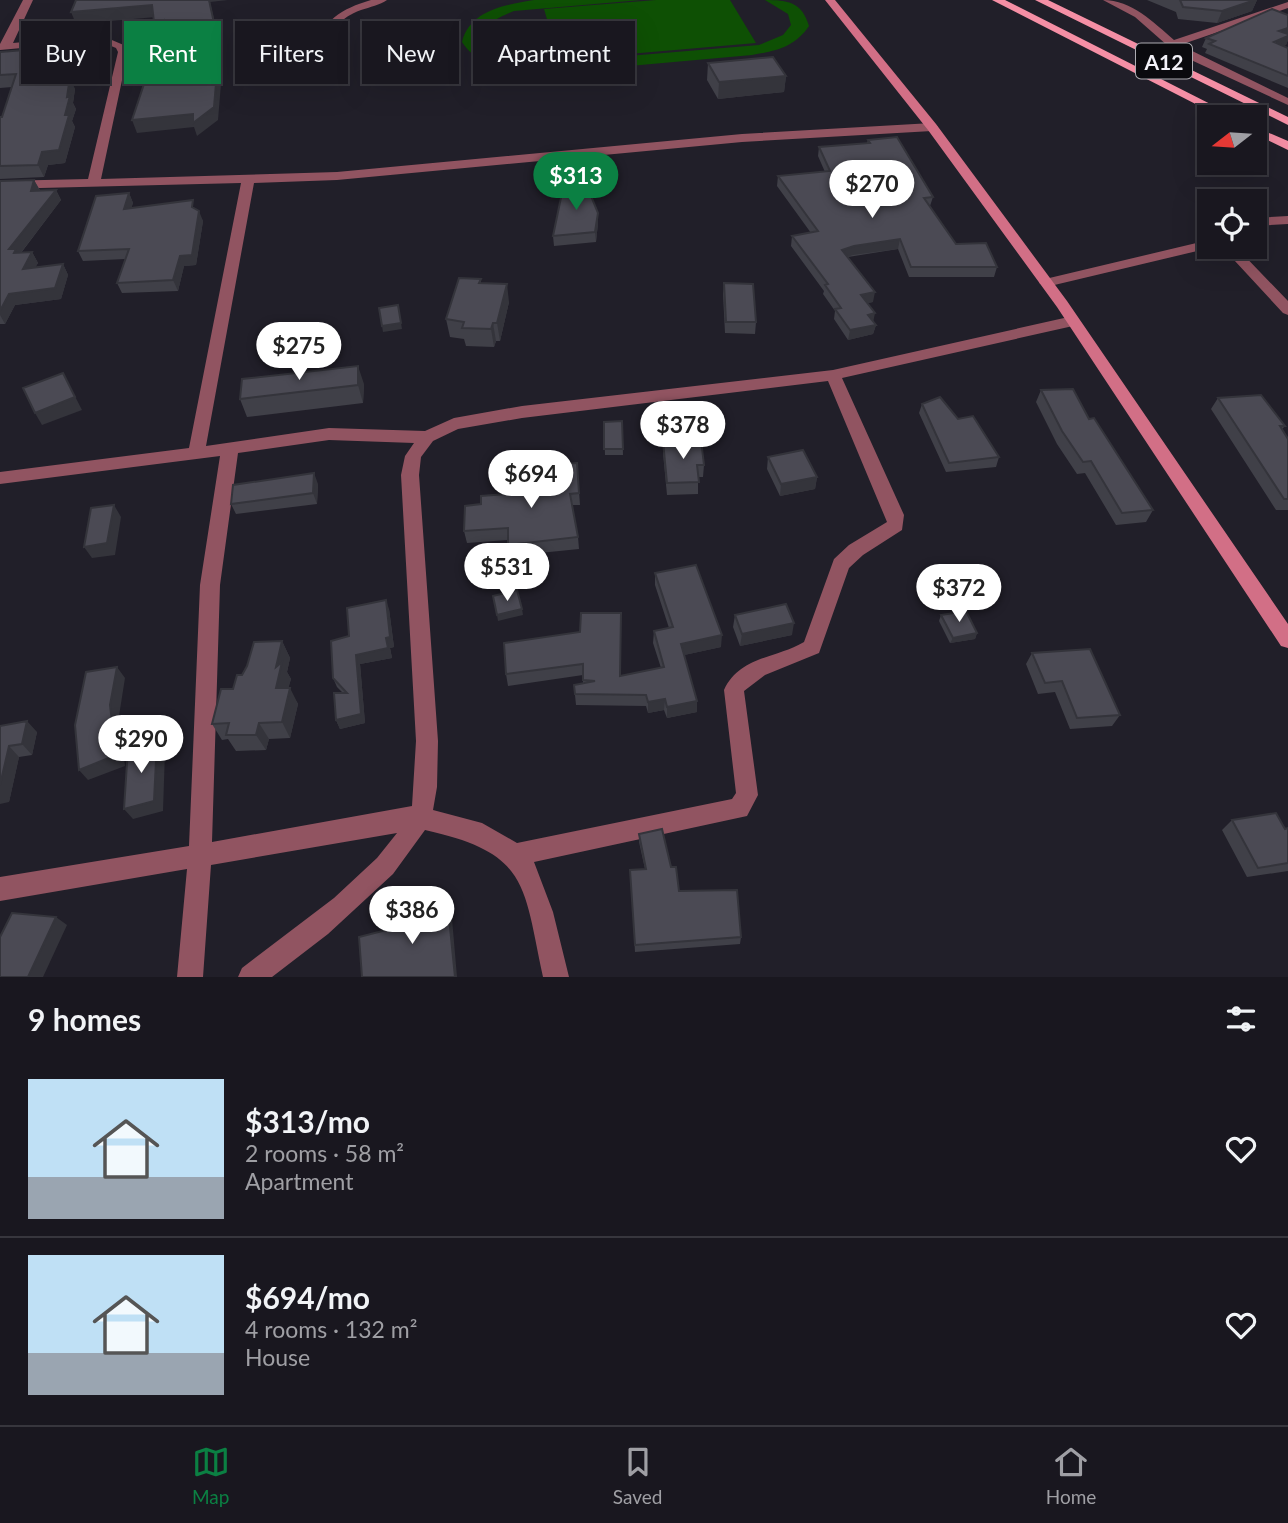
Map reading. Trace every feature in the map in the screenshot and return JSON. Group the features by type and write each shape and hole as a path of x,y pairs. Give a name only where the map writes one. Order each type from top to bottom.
{"main road":[{"name":"A12","path":"997,0 1206,105"},
{"name":"A12","path":"1040,0 1288,121"},
{"path":"1267,136 1288,146"}],"street":[{"path":"3,47 28,0"},
{"path":"333,21 341,15 382,0"},
{"path":"830,0 932,127 1046,283 1288,640"},
{"path":"1108,0 1139,15 1171,45 1288,102"},
{"path":"1171,45 1288,5"},
{"path":"3,47 100,38 121,46 123,51 94,181"},
{"path":"0,185 337,176 742,138 932,127"},
{"path":"197,454 247,179"},
{"path":"1267,221 1288,220"},
{"path":"1046,283 1197,247"},
{"path":"1240,259 1288,310"},
{"path":"0,478 197,454 330,433 426,437 454,424 522,412 833,375 1073,321"},
{"path":"514,855 739,807 745,803 747,795 734,690 739,679 747,673 801,656 812,647 841,564 856,550 896,525 895,515 833,375"},
{"path":"251,977 371,880 397,851 419,818 426,784 425,718 410,475 413,456 426,437"},
{"path":"190,977 200,857 210,585 230,449"},
{"path":"0,889 419,818 465,827 514,855 534,893 556,977"}],"green space":[{"path":"534,0 641,0 514,11 493,21 475,21 490,11"},
{"path":"656,0 730,0 756,43 635,53 635,21 548,21 544,9"},
{"path":"765,0 787,2 798,7 809,26 804,33 777,50 752,55 635,65 635,55 759,45 783,35 791,25 788,14"},
{"path":"473,23 473,54 462,42"}],"building":[{"path":"76,0 209,0 214,21 154,21 152,5 71,12"},
{"path":"1180,0 1255,0 1222,11 1183,7"},
{"path":"1272,9 1288,15 1288,28 1279,31 1288,36 1274,42 1288,48 1288,76 1209,44 1215,41 1206,38"},
{"path":"21,50 21,84 69,84 67,97 70,96 65,115 69,115 59,150 42,152 38,165 0,166 0,117 16,74 0,75 0,52"},
{"path":"773,57 786,76 719,82 708,63"},
{"path":"144,84 216,84 214,107 193,123 193,114 132,120"},
{"path":"897,137 933,197 924,198 956,244 986,243 997,267 911,267 900,239 842,250 875,292 861,295 875,313 868,315 876,325 850,330 835,309 841,308 825,285 828,284 792,236 818,231 778,176 830,171 819,147 870,143 868,140"},
{"path":"34,180 31,191 56,190 9,249 16,249 14,253 32,252 23,269 63,264 55,288 9,294 0,311 0,181"},
{"path":"587,186 598,213 595,232 553,236 563,188"},
{"path":"129,193 124,209 193,200 192,207 199,211 192,255 180,256 173,280 117,283 129,249 78,251 96,196"},
{"path":"459,278 481,279 479,283 507,284 497,323 493,323 491,329 462,328 464,322 446,319"},
{"path":"724,283 753,284 756,322 726,322"},
{"path":"398,305 401,323 382,326 379,308"},
{"path":"358,366 358,385 240,399 242,379"},
{"path":"63,373 75,397 35,413 23,388"},
{"path":"1073,389 1089,419 1094,418 1153,510 1122,513 1091,461 1083,462 1062,431 1041,390"},
{"path":"1261,395 1285,426 1280,426 1288,439 1288,499 1284,499 1218,398"},
{"path":"940,397 958,419 973,416 999,457 949,463 922,404"},
{"path":"622,421 623,449 604,449 604,422"},
{"path":"701,440 704,465 697,465 699,482 667,483 663,441"},
{"path":"803,450 817,477 781,484 768,457"},
{"path":"577,463 579,493 570,494 578,537 508,545 508,528 464,531 465,506 481,504 481,496 547,491 547,475 552,474 551,465"},
{"path":"314,473 313,493 231,504 233,485"},
{"path":"114,505 107,543 84,547 91,508"},
{"path":"696,565 722,635 681,644 697,701 667,707 665,699 648,702 646,695 575,694 574,685 595,681 583,680 583,664 506,674 504,643 580,632 581,613 621,613 620,676 664,667 654,631 673,627 655,573"},
{"path":"517,590 522,609 497,615 493,596"},
{"path":"386,600 390,637 386,638 388,648 356,655 361,714 336,720 334,693 347,693 333,678 331,641 349,636 347,608"},
{"path":"786,604 794,623 742,634 735,615"},
{"path":"966,611 977,633 953,638 941,615"},
{"path":"282,641 276,667 282,662 276,688 290,688 282,722 259,723 256,735 226,735 229,723 212,724 221,689 233,689 237,675 242,675 247,666 254,642"},
{"path":"1090,649 1120,715 1077,718 1062,681 1045,683 1032,653"},
{"path":"117,667 110,705 116,755 79,770 75,725 86,672"},
{"path":"27,721 22,744 9,746 0,785 0,726"},
{"path":"157,741 154,801 124,809 128,748"},
{"path":"1276,813 1285,829 1288,828 1288,863 1258,868 1232,820"},
{"path":"662,829 671,867 676,867 679,891 737,890 741,937 635,945 630,870 646,869 639,834"},
{"path":"447,898 455,977 362,977 359,937 406,925 404,910"},
{"path":"12,913 56,917 28,977 0,977 0,937"}]}
